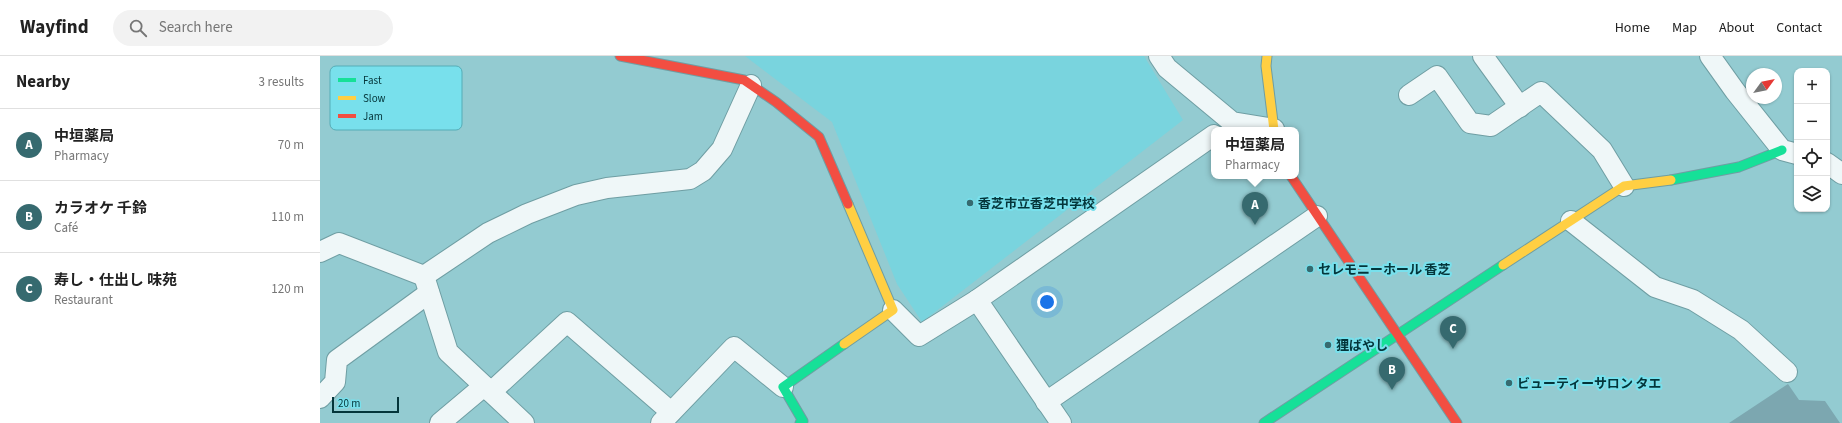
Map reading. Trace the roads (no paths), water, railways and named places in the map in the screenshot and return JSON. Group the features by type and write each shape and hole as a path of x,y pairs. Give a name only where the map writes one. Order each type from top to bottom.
{"street":[{"path":"620,56 744,80 776,102 819,136 893,310 919,336 977,300 1211,137"},
{"path":"1159,56 1167,68 1227,126 1239,127"},
{"path":"1483,56 1520,107"},
{"path":"1264,423 1624,186 1684,178 1739,167 1789,152 1735,91 1710,56"},
{"path":"1271,59 1274,127"},
{"path":"1409,94 1437,76 1470,123 1491,126 1541,92 1602,150 1624,186"},
{"path":"320,398 335,382 337,360 488,234 527,214 576,195 607,188 690,179 703,171 722,149 751,85"},
{"path":"1830,165 1842,174"},
{"path":"1293,179 1457,423"},
{"path":"1046,402 1317,216"},
{"path":"1571,221 1655,287 1693,300 1741,330 1787,372"},
{"path":"320,252 339,243 427,285 448,352 524,423"},
{"path":"977,300 1061,423"},
{"path":"783,387 893,310"},
{"path":"440,423 487,389 567,322 666,418 734,347 783,387 803,421 800,423"}],"place":[{"name":"香芝市立香芝中学校","path":"970,203"},
{"name":"中垣薬局","path":"1255,225"},
{"name":"セレモニーホール 香芝","path":"1310,269"},
{"name":"狸ばやし","path":"1328,345"},
{"name":"寿し・仕出し 味苑","path":"1453,349"},
{"name":"ビューティーサロン タエ","path":"1509,383"},
{"name":"カラオケ 千鈴","path":"1392,390"}]}
